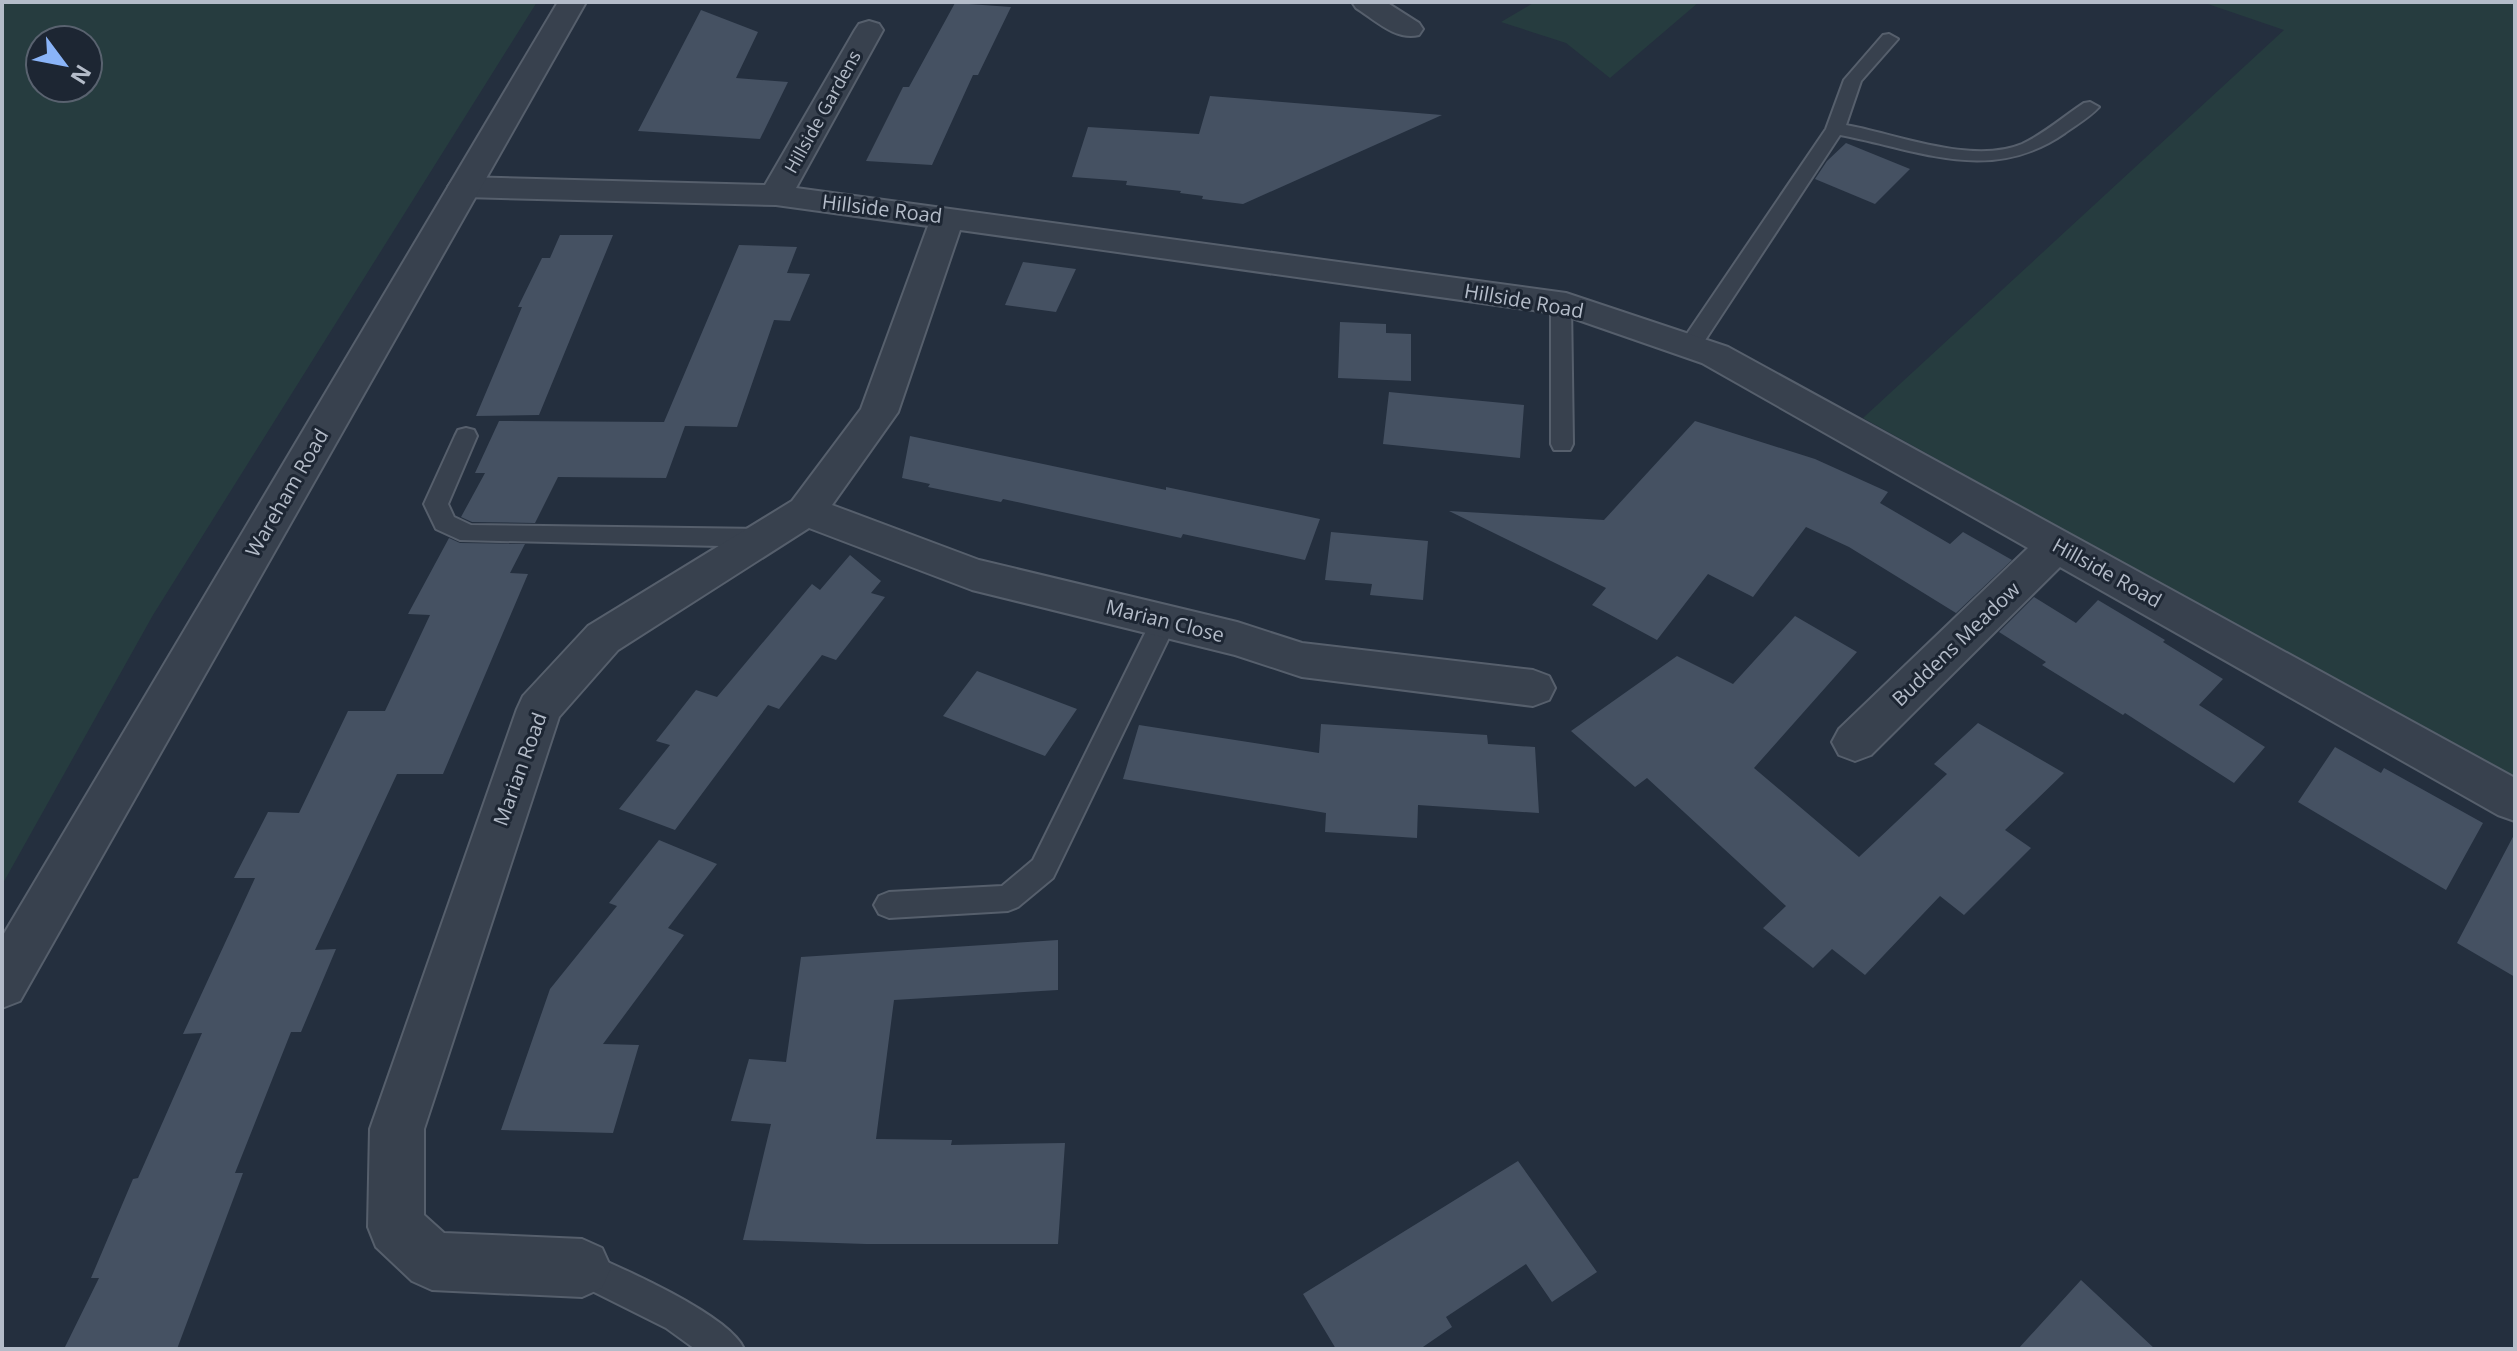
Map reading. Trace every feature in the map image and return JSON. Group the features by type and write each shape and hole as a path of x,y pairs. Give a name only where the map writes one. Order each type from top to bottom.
{"street":[{"name":"Wareham Road","path":"2,984 572,2"},
{"path":"1366,2 1409,29"},
{"name":"Hillside Gardens","path":"776,195 869,30"},
{"name":"Hillside Road","path":"464,187 776,195 1561,303 1715,355 2515,801"},
{"name":"Marian Road","path":"582,1268 432,1261 396,1227 397,1129 539,709 603,638 806,511 879,412 948,217"},
{"name":"Marian Close","path":"806,511 972,574 1164,621 1302,660 1533,688"},
{"name":"Buddens Meadow","path":"1855,742 2057,545"}],"lane":[{"path":"1690,346 1835,129 1853,80 1889,39"},
{"path":"1835,129 1966,154 2001,156 2027,148 2090,107"},
{"path":"1561,303 1562,444"},
{"path":"466,436 436,504 444,523 468,534 763,538"},
{"path":"889,905 1008,898 1043,869 1164,621"},
{"path":"582,1268 678,1316 726,1349"}],"green space":[{"path":"2,2 537,2 153,615 2,885"},
{"path":"1535,2 1699,2 1610,78 1566,43 1501,22"},
{"path":"2202,2 2515,2 2515,781 1863,418 2284,30"}],"building":[{"path":"955,3 1011,7 978,75 973,75 932,165 866,161 903,87 909,87"},
{"path":"701,10 758,32 736,78 788,82 760,139 638,131"},
{"path":"1210,96 1442,115 1243,204 1202,199 1203,196 1181,191 1126,185 1127,181 1072,177 1088,127 1199,134"},
{"path":"1846,143 1910,169 1875,204 1815,179 1827,161"},
{"path":"560,235 613,235 539,415 476,416 522,307 518,307 542,258 550,258"},
{"path":"739,245 797,247 787,273 810,274 790,321 774,320 737,427 685,426 666,478 558,477 535,523 472,522 461,517 485,473 475,473 499,421 664,422"},
{"path":"1023,262 1076,269 1056,312 1005,305"},
{"path":"1340,322 1386,324 1386,333 1411,334 1411,381 1338,378"},
{"path":"1389,392 1524,405 1520,458 1383,444"},
{"path":"1695,421 1815,459 1888,492 1880,503 1950,544 1963,532 2012,560 1956,613 1849,547 1806,527 1753,597 1708,574 1657,640 1592,605 1606,588 1449,511 1604,520"},
{"path":"910,436 1320,519 1305,560 1183,534 1181,538 1003,499 1001,502 928,487 930,484 902,478"},
{"path":"1331,532 1428,541 1423,600 1370,595 1372,584 1325,580"},
{"path":"449,538 460,543 525,544 510,573 528,574 443,774 397,774 315,950 336,949 301,1032 291,1032 235,1173 243,1173 177,1349 64,1349 99,1278 91,1278 133,1179 138,1178 202,1033 183,1034 255,878 234,878 268,812 299,813 348,711 385,711 430,615 408,614"},
{"path":"850,555 881,581 871,593 885,597 836,660 822,655 779,709 768,705 675,830 619,809 670,745 656,741 696,690 717,697 812,584 820,590"},
{"path":"2034,597 2076,623 2098,600 2165,640 2163,642 2223,679 2199,705 2265,747 2234,783 2125,713 2123,715 2042,665 2046,662 1999,632"},
{"path":"1795,616 1857,652 1754,768 1859,857 1947,774 1934,764 1978,723 2064,773 2005,830 2031,848 1964,915 1940,896 1865,975 1832,949 1813,968 1763,928 1786,906 1647,778 1635,787 1571,731 1677,656 1733,684"},
{"path":"977,671 1077,709 1045,756 943,716"},
{"path":"1321,724 1487,735 1488,744 1535,747 1539,813 1418,805 1417,838 1325,832 1326,813 1123,779 1139,725 1319,753"},
{"path":"2335,747 2381,773 2384,768 2483,823 2446,890 2298,802"},
{"path":"2515,833 2515,977 2457,943"},
{"path":"659,840 717,864 668,928 684,935 603,1044 639,1045 613,1133 501,1130 550,989 617,906 609,903"},
{"path":"1058,940 1058,990 894,1000 876,1139 952,1140 951,1145 1065,1143 1058,1244 866,1244 743,1240 771,1124 731,1121 749,1059 786,1062 801,957"},
{"path":"1518,1161 1597,1272 1552,1302 1526,1264 1446,1317 1452,1327 1420,1349 1336,1349 1303,1294"},
{"path":"2081,1280 2155,1349 2018,1349"}]}
